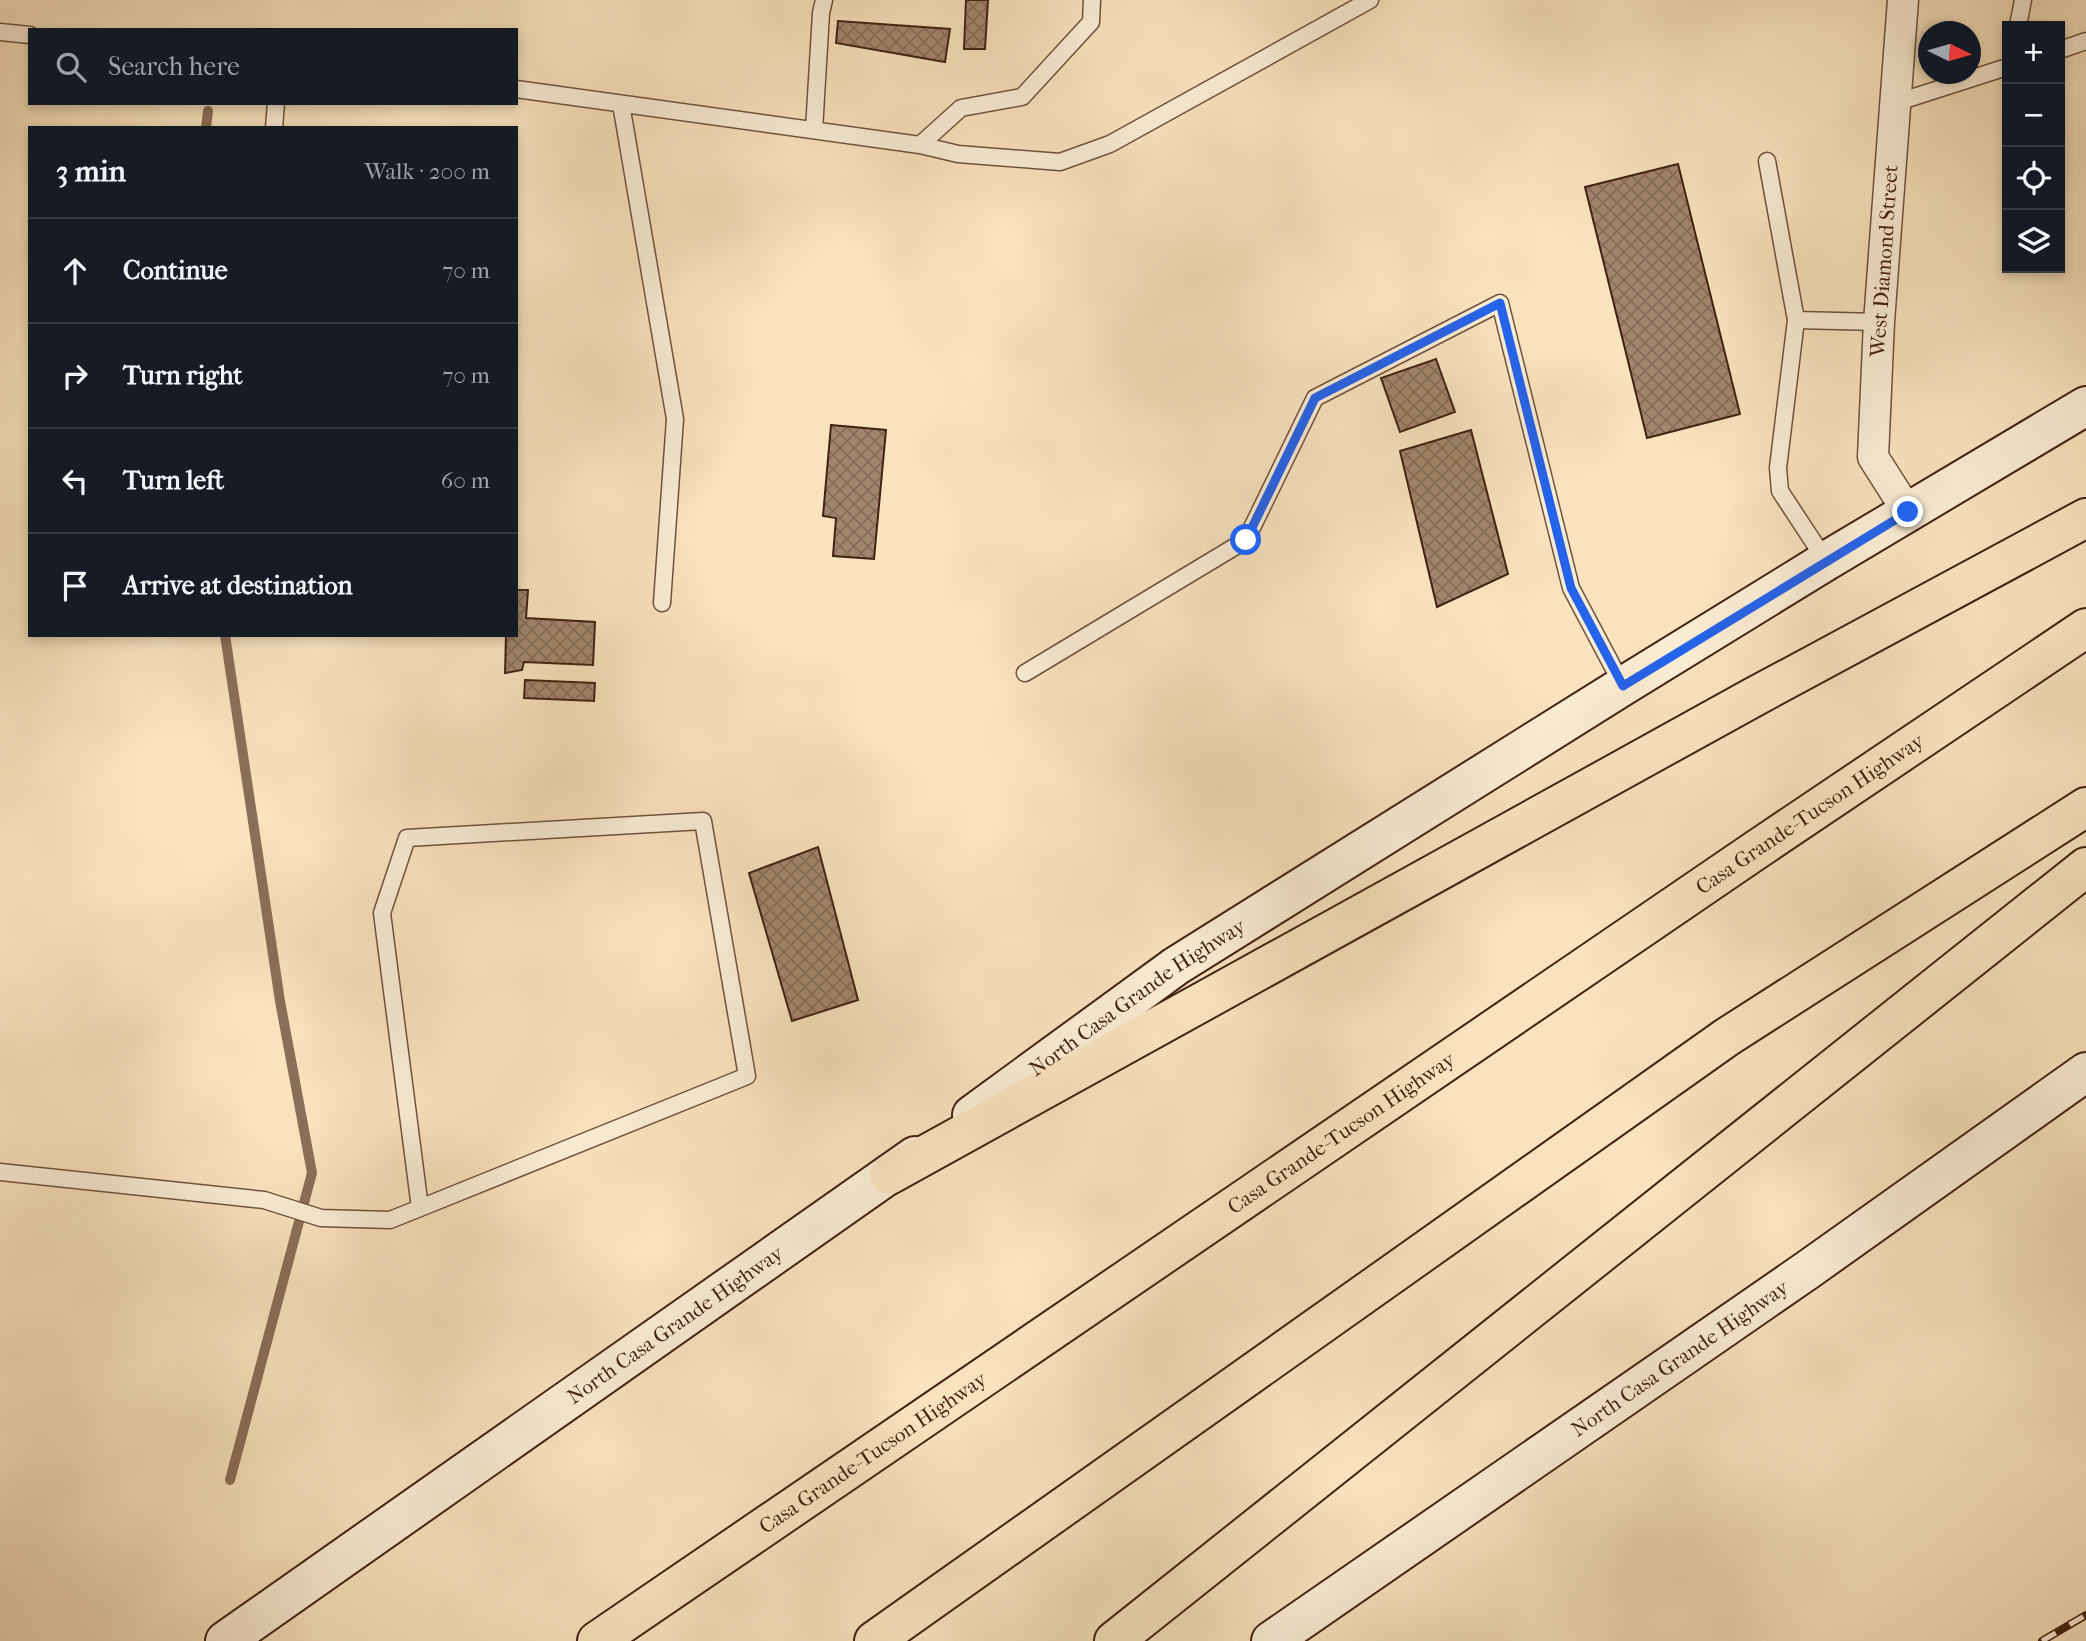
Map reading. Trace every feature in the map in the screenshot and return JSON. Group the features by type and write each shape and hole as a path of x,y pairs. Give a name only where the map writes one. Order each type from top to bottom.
{"highway":[{"path":"889,1175 1740,705 2086,518"},
{"name":"Casa Grande-Tucson Highway","path":"597,1641 2086,628"},
{"path":"874,1641 1727,1037 2086,807"},
{"path":"1114,1641 2086,867"}],"main road":[{"name":"North Casa Grande Highway","path":"225,1641 889,1175 1177,966 1623,686 2086,406"},
{"name":"North Casa Grande Highway","path":"1271,1641 1809,1269 2086,1072"}],"street":[{"name":"West Diamond Street","path":"1903,0 1879,322 1873,457 1908,512"}],"lane":[{"path":"814,131 824,0"},
{"path":"920,145 961,107 1021,97 1091,22 1092,0"},
{"path":"518,89 920,145 958,154 1060,162 1110,144 1370,0"},
{"path":"2019,21 2023,0"},
{"path":"0,32 28,35"},
{"path":"2065,48 2086,41"},
{"path":"1895,103 2002,69"},
{"path":"621,104 675,419 662,603"},
{"path":"274,126 276,105"},
{"path":"1767,161 1796,320 1778,468 1780,491 1826,561"},
{"path":"1026,673 1246,540 1315,398 1500,303 1571,588 1623,686"},
{"path":"1796,320 1879,322"},
{"path":"0,1172 264,1200 321,1218 390,1220 420,1208 747,1076 703,821 407,838 382,913 420,1208"}],"building":[{"path":"966,0 988,0 985,49 964,49"},
{"path":"838,21 950,29 945,62 836,43"},
{"path":"1678,164 1740,414 1647,438 1585,187"},
{"path":"1436,359 1455,412 1400,432 1381,378"},
{"path":"831,425 886,430 874,559 833,556 836,518 823,516"},
{"path":"1471,430 1508,574 1437,607 1400,451"},
{"path":"518,590 528,590 526,618 595,622 593,665 524,662 522,670 505,673 506,637 518,637"},
{"path":"525,680 595,683 594,701 524,698"},
{"path":"818,847 858,1000 792,1021 749,873"}],"waterway":[{"path":"206,126 208,111"},
{"path":"225,637 280,1001 312,1173 230,1480"}],"railway":[{"path":"2042,1641 2086,1615"}],"route":[{"path":"1246,540 1315,398 1500,303 1571,588 1623,686 1908,512"}]}
